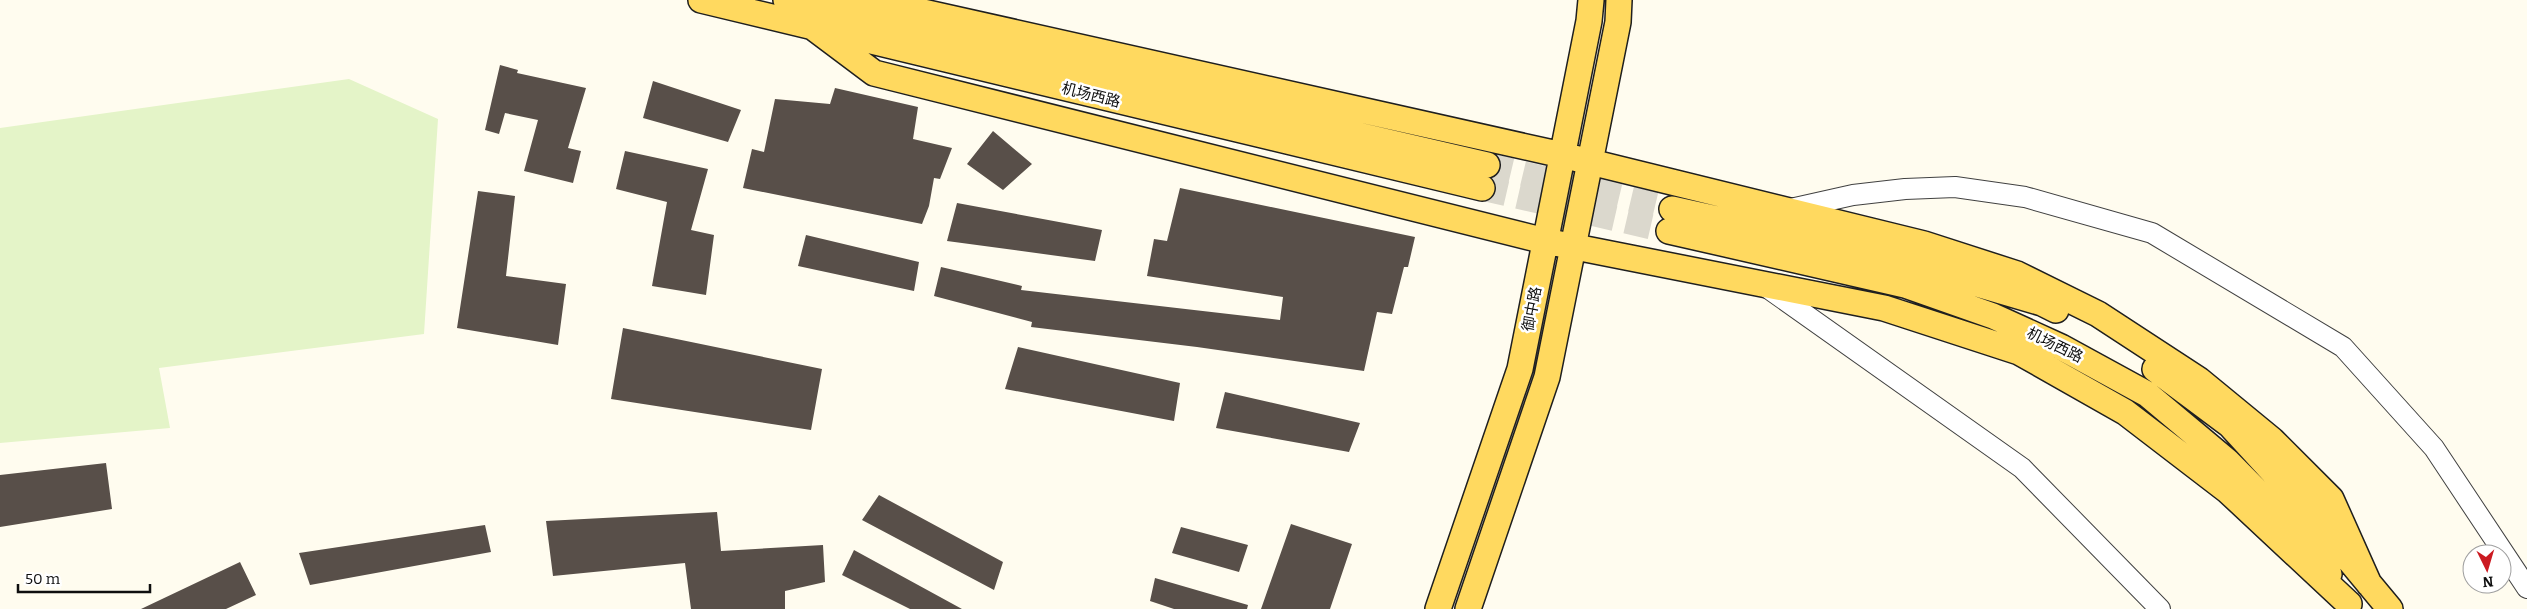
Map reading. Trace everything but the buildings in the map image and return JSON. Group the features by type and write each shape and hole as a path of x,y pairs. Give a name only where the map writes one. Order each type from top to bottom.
{"main road":[{"name":"机场西路","path":"701,0 814,28 1485,177 786,0"},
{"path":"849,0 882,3 1562,155 1924,244 2017,274 2106,319 2199,380 2272,440 2331,499 2369,584 2390,609"},
{"name":"御中路","path":"1438,609 1520,369 1591,0"},
{"name":"御中路","path":"1468,609 1547,377 1618,22 1619,0"},
{"path":"814,28 874,73 1573,248 1884,308 2019,352 2125,412 2228,491 2350,606"},
{"name":"机场西路","path":"2350,606 2307,542 2226,461 2147,394 2061,347 2002,320 1905,285 1671,220 1872,253 2042,303 2128,350 2230,425 2308,509 2369,584"}],"street":[{"path":"1786,210 1853,195 1905,189 1955,187 2025,197 2152,233 2343,347 2434,448 2527,588"},
{"path":"1763,285 2022,468 2160,609"}],"green space":[{"path":"349,79 438,119 424,334 159,368 170,428 0,443 0,128"}],"tunnel":[{"path":"1487,165 1672,209"},
{"path":"1482,188 1669,231"}]}
